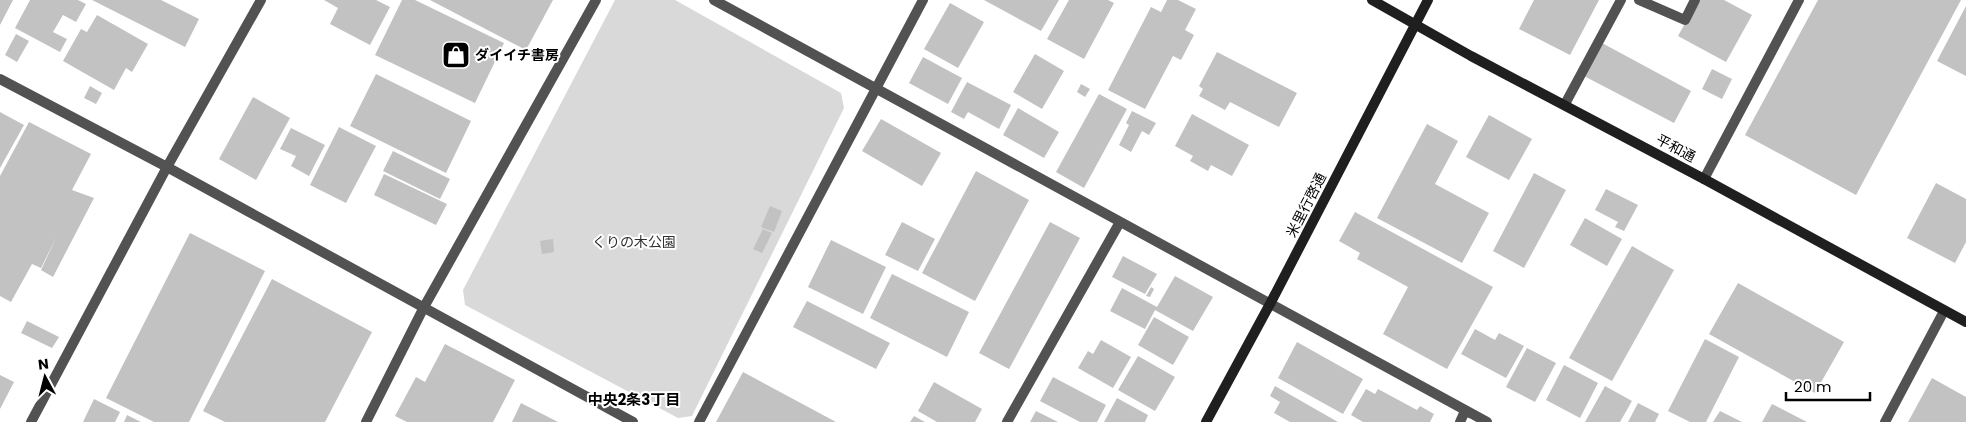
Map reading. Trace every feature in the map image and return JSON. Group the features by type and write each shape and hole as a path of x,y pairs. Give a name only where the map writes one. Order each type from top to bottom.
{"street":[{"path":"31,422 167,167 261,0"},
{"path":"366,422 424,307 596,0"},
{"path":"714,0 1487,422"},
{"path":"699,422 878,88 923,0"},
{"name":"平和通","path":"1372,0 1471,56 1565,104 1966,322"},
{"name":"米里行啓通","path":"1206,422 1270,304 1428,0"},
{"path":"1565,104 1621,0"},
{"path":"1639,0 1685,20 1696,0"},
{"path":"1704,179 1799,0"},
{"path":"0,79 167,167 633,422"},
{"path":"1007,422 1120,222"},
{"path":"1885,422 1944,311"},
{"path":"1460,422 1465,412 1475,415"}],"green space":[{"name":"くりの木公園","path":"615,0 675,0 841,93 844,108 692,416 678,418 465,305 463,290"}],"building":[{"path":"0,0 13,0 0,25"},
{"path":"30,0 78,0 86,4 76,22 63,15 53,32 67,39 60,52 15,28"},
{"path":"92,0 161,0 199,19 185,47"},
{"path":"324,0 376,0 390,7 370,45 330,24 338,8"},
{"path":"402,0 415,0 504,43 475,103 375,55"},
{"path":"430,0 553,0 526,50"},
{"path":"984,0 1059,0 1041,31"},
{"path":"1069,0 1108,0 1114,3 1084,59 1047,39"},
{"path":"1167,0 1178,0 1196,9 1185,30 1194,35 1181,60 1173,56 1145,109 1108,90 1151,7 1161,12"},
{"path":"1534,0 1599,0 1570,55 1519,29"},
{"path":"1698,0 1724,0 1752,15 1726,62 1678,36"},
{"path":"1818,0 1961,0 1856,195 1745,135"},
{"path":"950,3 984,22 958,68 924,49"},
{"path":"1966,6 1966,76 1937,61"},
{"path":"97,15 148,44 132,72 126,68 114,90 63,61 81,29 87,32"},
{"path":"16,34 29,41 17,62 5,55"},
{"path":"1602,43 1691,91 1674,123 1584,76"},
{"path":"1217,52 1297,93 1279,127 1230,102 1225,110 1199,96 1203,89 1199,86"},
{"path":"1035,54 1064,71 1042,109 1013,92"},
{"path":"923,57 962,78 948,104 909,83"},
{"path":"1712,69 1732,79 1722,99 1702,89"},
{"path":"376,74 471,121 446,173 350,126"},
{"path":"967,82 1011,105 999,129 968,112 964,119 951,112"},
{"path":"1081,84 1090,89 1085,97 1077,92"},
{"path":"90,86 102,93 96,104 84,98"},
{"path":"1099,94 1127,109 1084,188 1056,172"},
{"path":"253,97 290,118 256,180 219,159"},
{"path":"1018,108 1059,132 1044,158 1003,135"},
{"path":"1132,111 1156,123 1149,135 1142,131 1131,152 1119,145 1129,125 1126,123"},
{"path":"0,112 24,125 0,168"},
{"path":"1192,114 1249,145 1232,176 1211,165 1208,171 1190,161 1193,156 1175,146"},
{"path":"1489,115 1532,139 1509,180 1466,157"},
{"path":"881,119 941,153 922,186 862,151"},
{"path":"29,122 91,154 72,190 94,198 53,277 41,270 57,236 41,268 32,264 11,302 0,296 0,176"},
{"path":"1427,124 1458,141 1435,184 1489,213 1462,263 1377,218"},
{"path":"339,127 376,146 346,203 310,185"},
{"path":"291,128 325,145 309,176 291,166 296,156 280,149"},
{"path":"393,151 450,179 440,199 383,171"},
{"path":"976,171 1029,200 975,301 922,273"},
{"path":"1534,173 1566,190 1524,268 1493,251"},
{"path":"384,174 447,204 436,225 374,195"},
{"path":"1936,183 1966,199 1966,242 1955,263 1907,238"},
{"path":"1606,189 1638,205 1624,231 1615,227 1618,222 1595,210"},
{"path":"770,206 782,211 774,232 761,227"},
{"path":"1355,212 1493,287 1447,369 1383,334 1408,287 1357,259 1360,253 1339,241"},
{"path":"1585,218 1622,239 1607,266 1570,245"},
{"path":"902,222 935,239 918,271 885,255"},
{"path":"1050,222 1080,238 1009,369 979,353"},
{"path":"763,229 772,233 762,253 753,249"},
{"path":"190,233 265,271 189,422 154,422 106,398"},
{"path":"553,239 554,252 542,254 540,241"},
{"path":"831,240 886,267 863,314 808,287"},
{"path":"1632,246 1674,270 1612,381 1569,358"},
{"path":"1123,256 1157,274 1145,294 1112,277"},
{"path":"892,274 969,312 947,357 870,318"},
{"path":"1175,276 1213,297 1193,331 1155,310 1145,329 1110,311 1122,288 1157,307"},
{"path":"272,279 372,332 325,422 225,422 203,411"},
{"path":"1738,283 1844,342 1815,393 1709,334"},
{"path":"1151,287 1154,289 1150,297 1146,296"},
{"path":"807,301 890,343 876,369 793,327"},
{"path":"1154,317 1189,337 1173,365 1138,345"},
{"path":"27,321 59,337 52,348 21,333"},
{"path":"1475,329 1495,340 1499,333 1524,346 1506,378 1461,354"},
{"path":"1705,339 1739,357 1706,422 1690,422 1668,411"},
{"path":"1101,340 1131,357 1113,388 1078,368 1088,351 1093,354"},
{"path":"1297,342 1363,379 1343,414 1278,378"},
{"path":"445,344 515,380 493,422 407,422 395,416 416,377 425,382"},
{"path":"1527,348 1556,363 1535,402 1506,387"},
{"path":"1138,356 1175,377 1155,411 1118,390"},
{"path":"1564,365 1598,383 1580,418 1546,400"},
{"path":"743,372 836,422 716,422"},
{"path":"0,375 14,382 0,409"},
{"path":"1053,377 1106,405 1097,422 1080,422 1040,401"},
{"path":"1932,378 1966,397 1966,422 1908,422"},
{"path":"934,382 982,409 975,422 937,422 918,411"},
{"path":"1275,386 1338,422 1290,422 1274,413 1280,402 1270,396"},
{"path":"1605,386 1632,401 1620,422 1585,422"},
{"path":"1366,389 1375,394 1378,389 1417,410 1420,406 1434,414 1430,422 1363,422 1351,415"},
{"path":"1117,398 1148,415 1145,422 1104,422"},
{"path":"94,399 120,412 115,422 83,422"},
{"path":"521,403 558,422 512,422"},
{"path":"1638,403 1659,414 1655,422 1628,422"},
{"path":"1772,404 1807,422 1762,422"},
{"path":"1036,411 1058,422 1030,422"},
{"path":"1720,411 1742,422 1713,422"},
{"path":"127,415 141,422 124,422"},
{"path":"914,416 925,422 910,422"}],"place":[{"name":"ダイイチ書房","path":"456,55"}],"district":[{"name":"中央2条3丁目","path":"634,400"}]}
